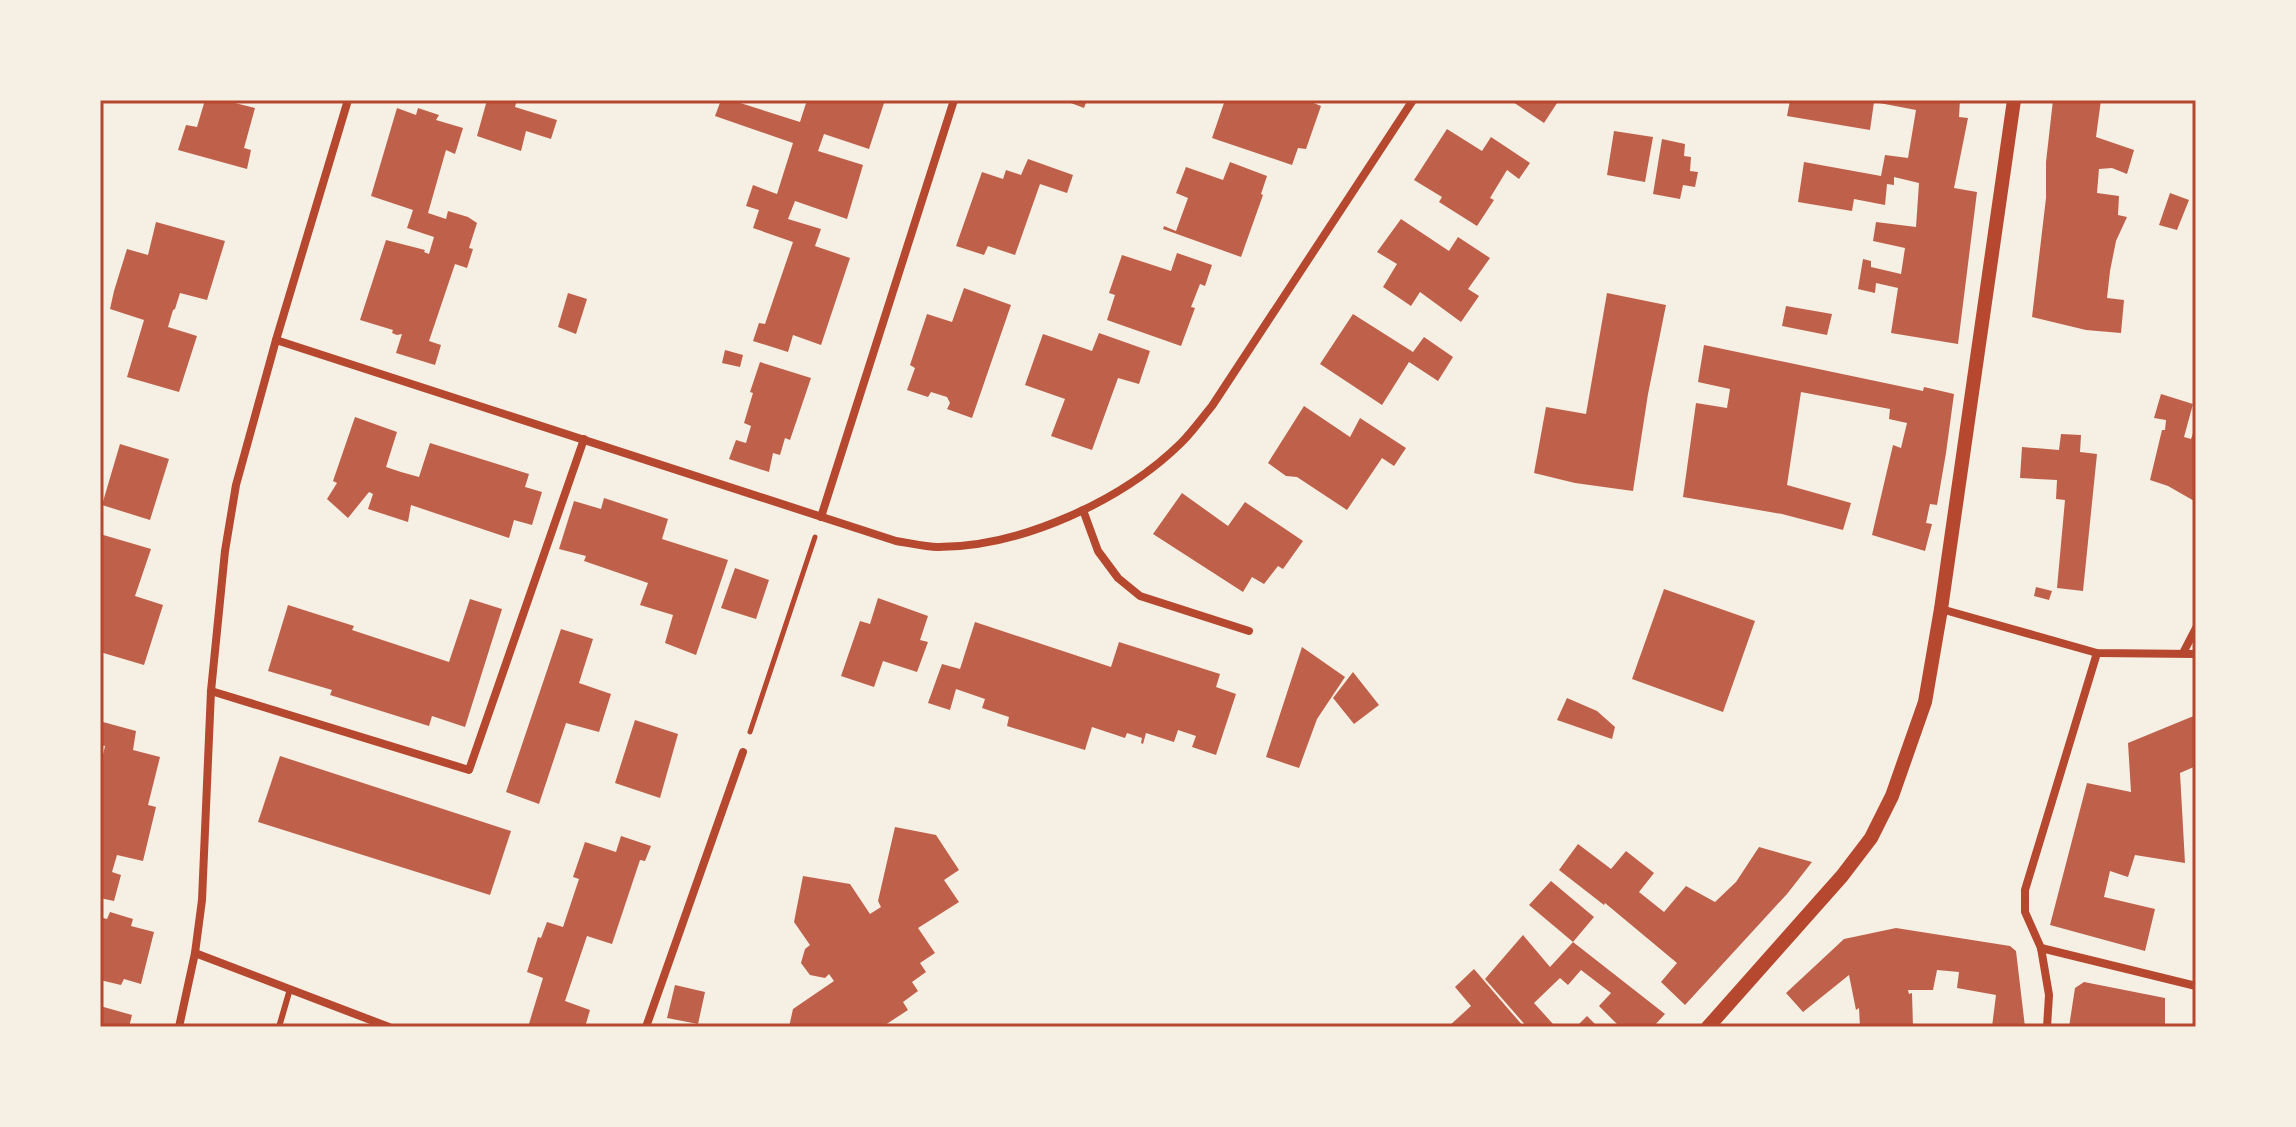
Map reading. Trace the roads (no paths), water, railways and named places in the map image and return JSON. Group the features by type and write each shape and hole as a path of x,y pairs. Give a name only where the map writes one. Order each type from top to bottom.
{"street":[{"path":"179,1027 195,953 202,900 211,691 225,551 236,485 348,100"},
{"path":"821,517 954,100"},
{"path":"276,340 896,541 937,547 1023,534 1083,510 1138,478 1181,443 1212,406 1413,100"},
{"path":"1708,1027 1871,838 1892,796 1925,702 2014,100"},
{"path":"211,691 469,770 584,439"},
{"path":"1083,510 1098,551 1118,578 1140,596 1249,631"},
{"path":"1941,609 2097,653 2196,654"},
{"path":"2183,653 2196,628"},
{"path":"2047,1027 2049,995 2041,948 2025,912 2025,890 2097,653"},
{"path":"646,1027 743,752"},
{"path":"2041,948 2196,986"},
{"path":"195,953 389,1027"}],"lane":[{"path":"279,1027 290,989"}]}
